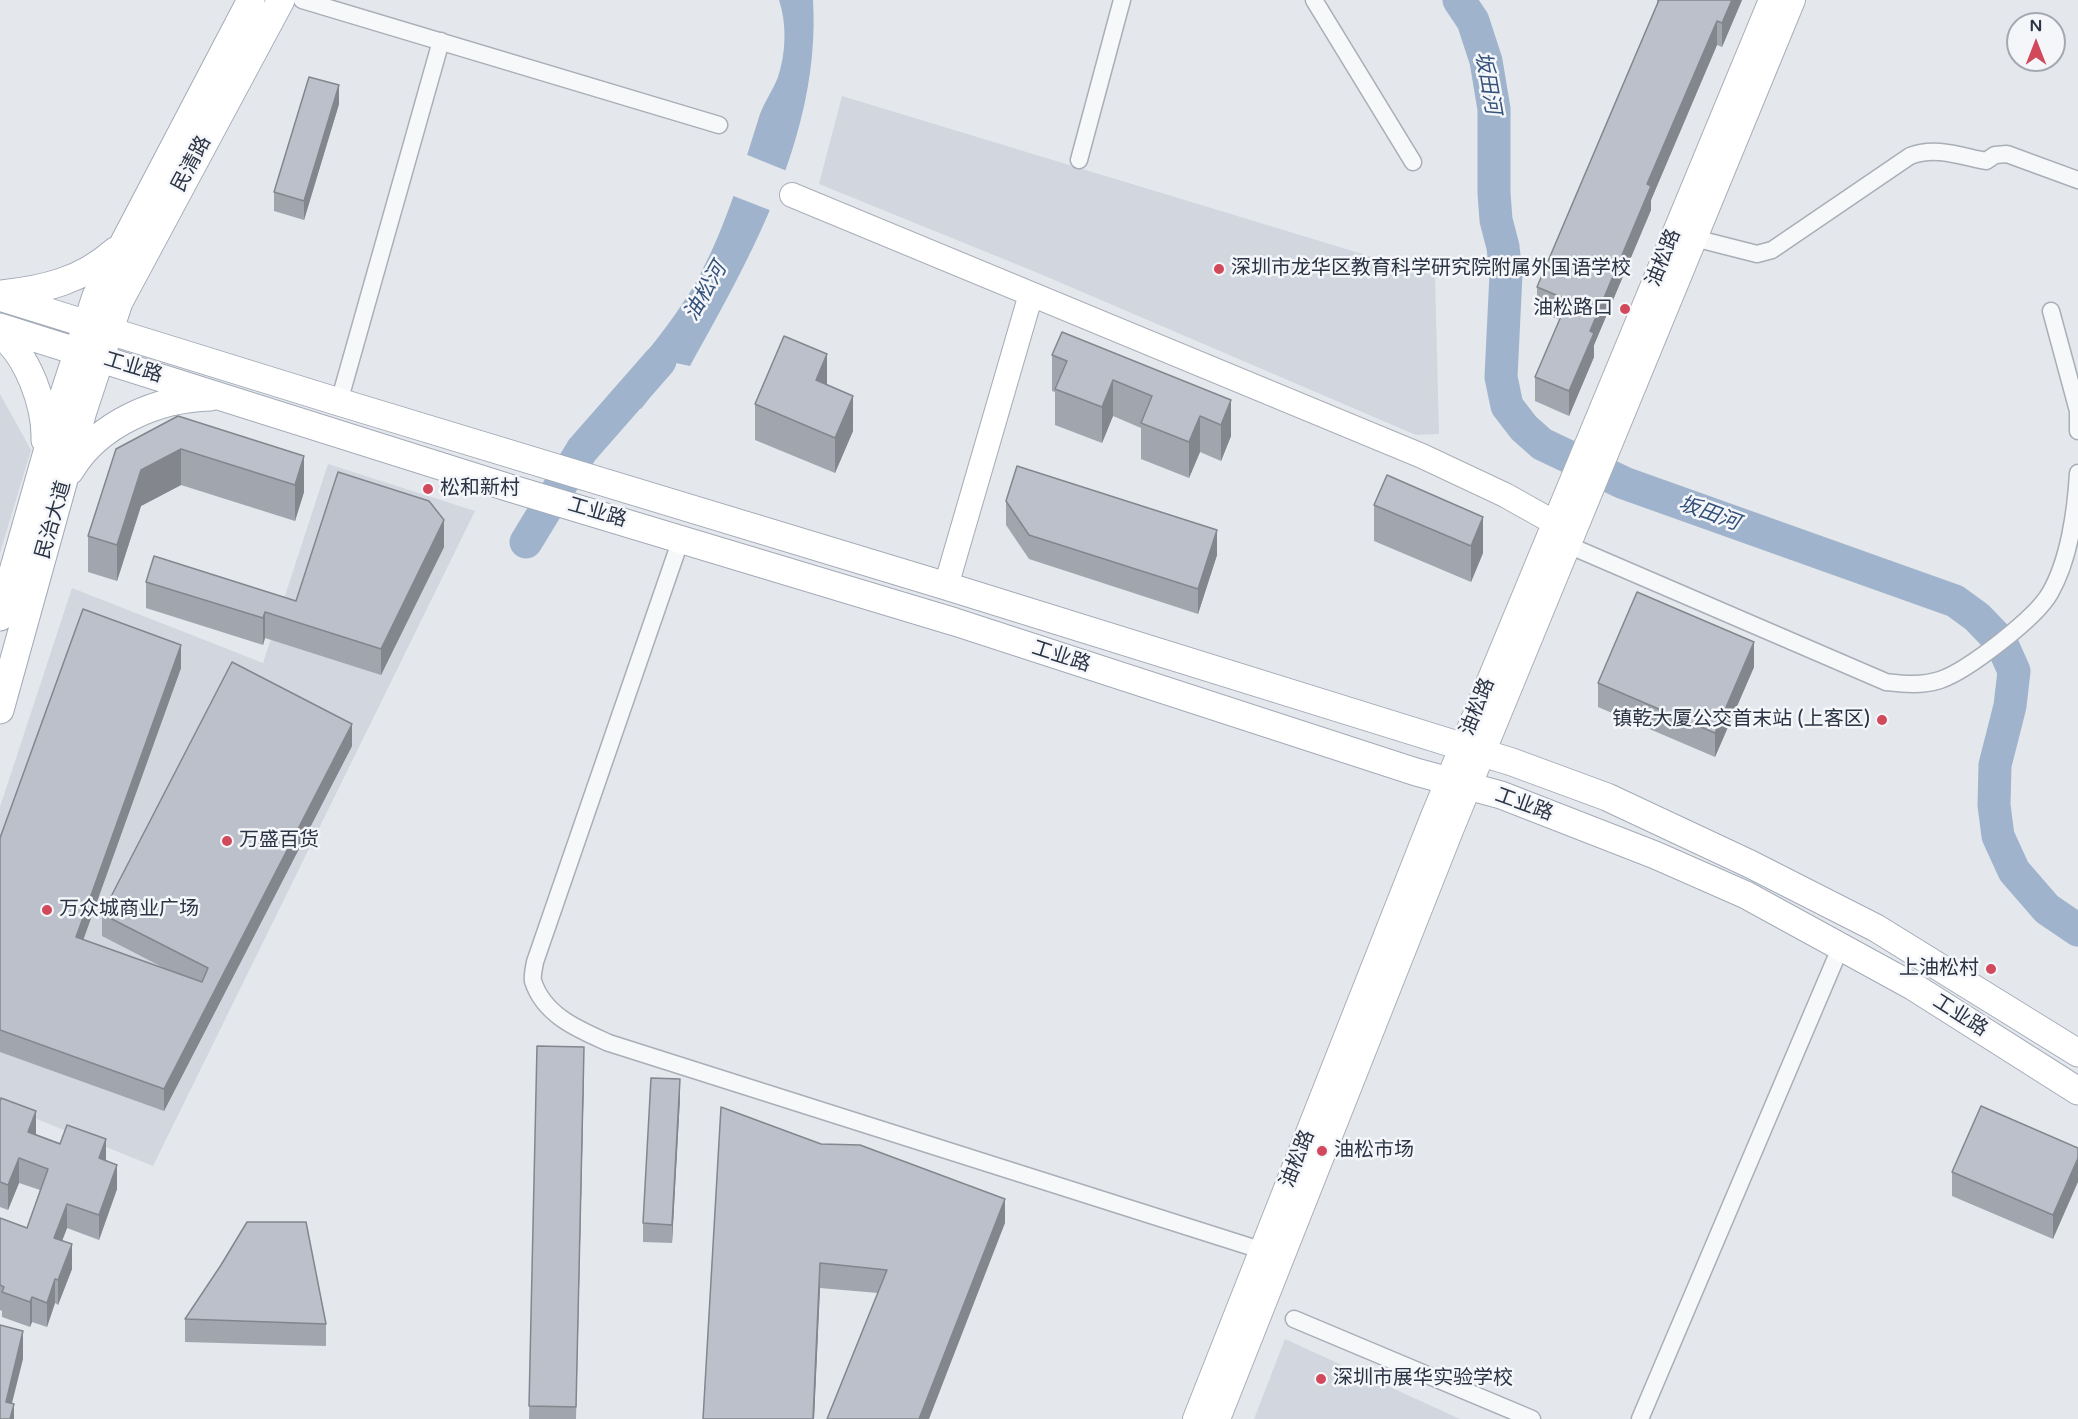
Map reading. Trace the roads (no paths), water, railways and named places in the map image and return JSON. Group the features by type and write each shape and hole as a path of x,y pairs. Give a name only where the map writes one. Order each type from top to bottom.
{"main road":[{"name":"民清路","path":"97,326 100,288 251,0"},
{"name":"民清路","path":"97,326 125,287 281,0"},
{"path":"0,296 76,279 121,247"},
{"name":"工业路","path":"0,296 1512,762 1607,797 1750,864 1876,928 2078,1053"},
{"name":"民治大道","path":"0,617 54,472 83,411 89,354 97,326"},
{"name":"工业路","path":"0,327 232,398 513,489 955,622 1458,784 1501,795 1666,860 1746,895 1914,987 2078,1091"},
{"path":"0,334 20,358 32,378 41,402 54,472 74,465 87,449 108,431 152,407 185,399 232,398"},
{"name":"民治大道","path":"0,710 54,472"}],"street":[{"path":"302,0 719,125"},
{"path":"1079,160 1122,0"},
{"path":"1314,0 1413,162"},
{"name":"油松路","path":"1604,430 1771,0"},
{"name":"油松路","path":"1195,1419 1272,1254 1566,515 1694,238 1793,0"},
{"path":"339,402 441,41"},
{"path":"1694,238 1757,254 1772,250 1910,156 1920,152 1934,151 1986,161 1995,154 2007,154 2078,180"},
{"path":"792,195 1422,456 1505,495 1566,515"},
{"path":"946,586 1031,294"},
{"path":"2051,310 2078,411 2078,430"},
{"path":"1568,545 1886,681 1913,686 1940,680 1966,667 2030,618 2050,593 2064,558 2076,511 2078,473"},
{"name":"油松路","path":"1472,750 1568,545 1566,515"},
{"path":"681,539 535,962 533,980 540,995 555,1014 577,1029 609,1043 1272,1254"},
{"path":"1640,1419 1841,946"},
{"name":"油松路","path":"1218,1419 1272,1254"},
{"path":"1293,1319 1532,1419"}],"water":[{"path":"779,0 813,0 813,49 806,97 794,145 778,191 758,236 690,366 676,363 641,409 620,385 684,302 723,225 760,114 781,68 784,29"}],"waterway":[{"name":"坂田河","path":"1459,0 1473,21 1486,61 1494,109 1494,193 1496,220 1503,247 1506,274 1501,377 1507,406 1524,428 1542,444 1624,483 1955,601 1977,617 2001,642 2014,671 2010,706 1995,765 1994,805 1998,836 2014,871 2047,909 2078,930"},
{"name":"油松河","path":"526,542 582,450 660,361"}],"place":[{"name":"深圳市龙华区教育科学研究院附属外国语学校","path":"1219,269"},
{"name":"油松路口","path":"1625,309"},
{"name":"松和新村","path":"428,489"},
{"name":"镇乾大厦公交首末站 (上客区)","path":"1882,720"},
{"name":"万盛百货","path":"227,841"},
{"name":"万众城商业广场","path":"47,910"},
{"name":"上油松村","path":"1991,969"},
{"name":"油松市场","path":"1322,1151"},
{"name":"深圳市展华实验学校","path":"1321,1379"}]}
